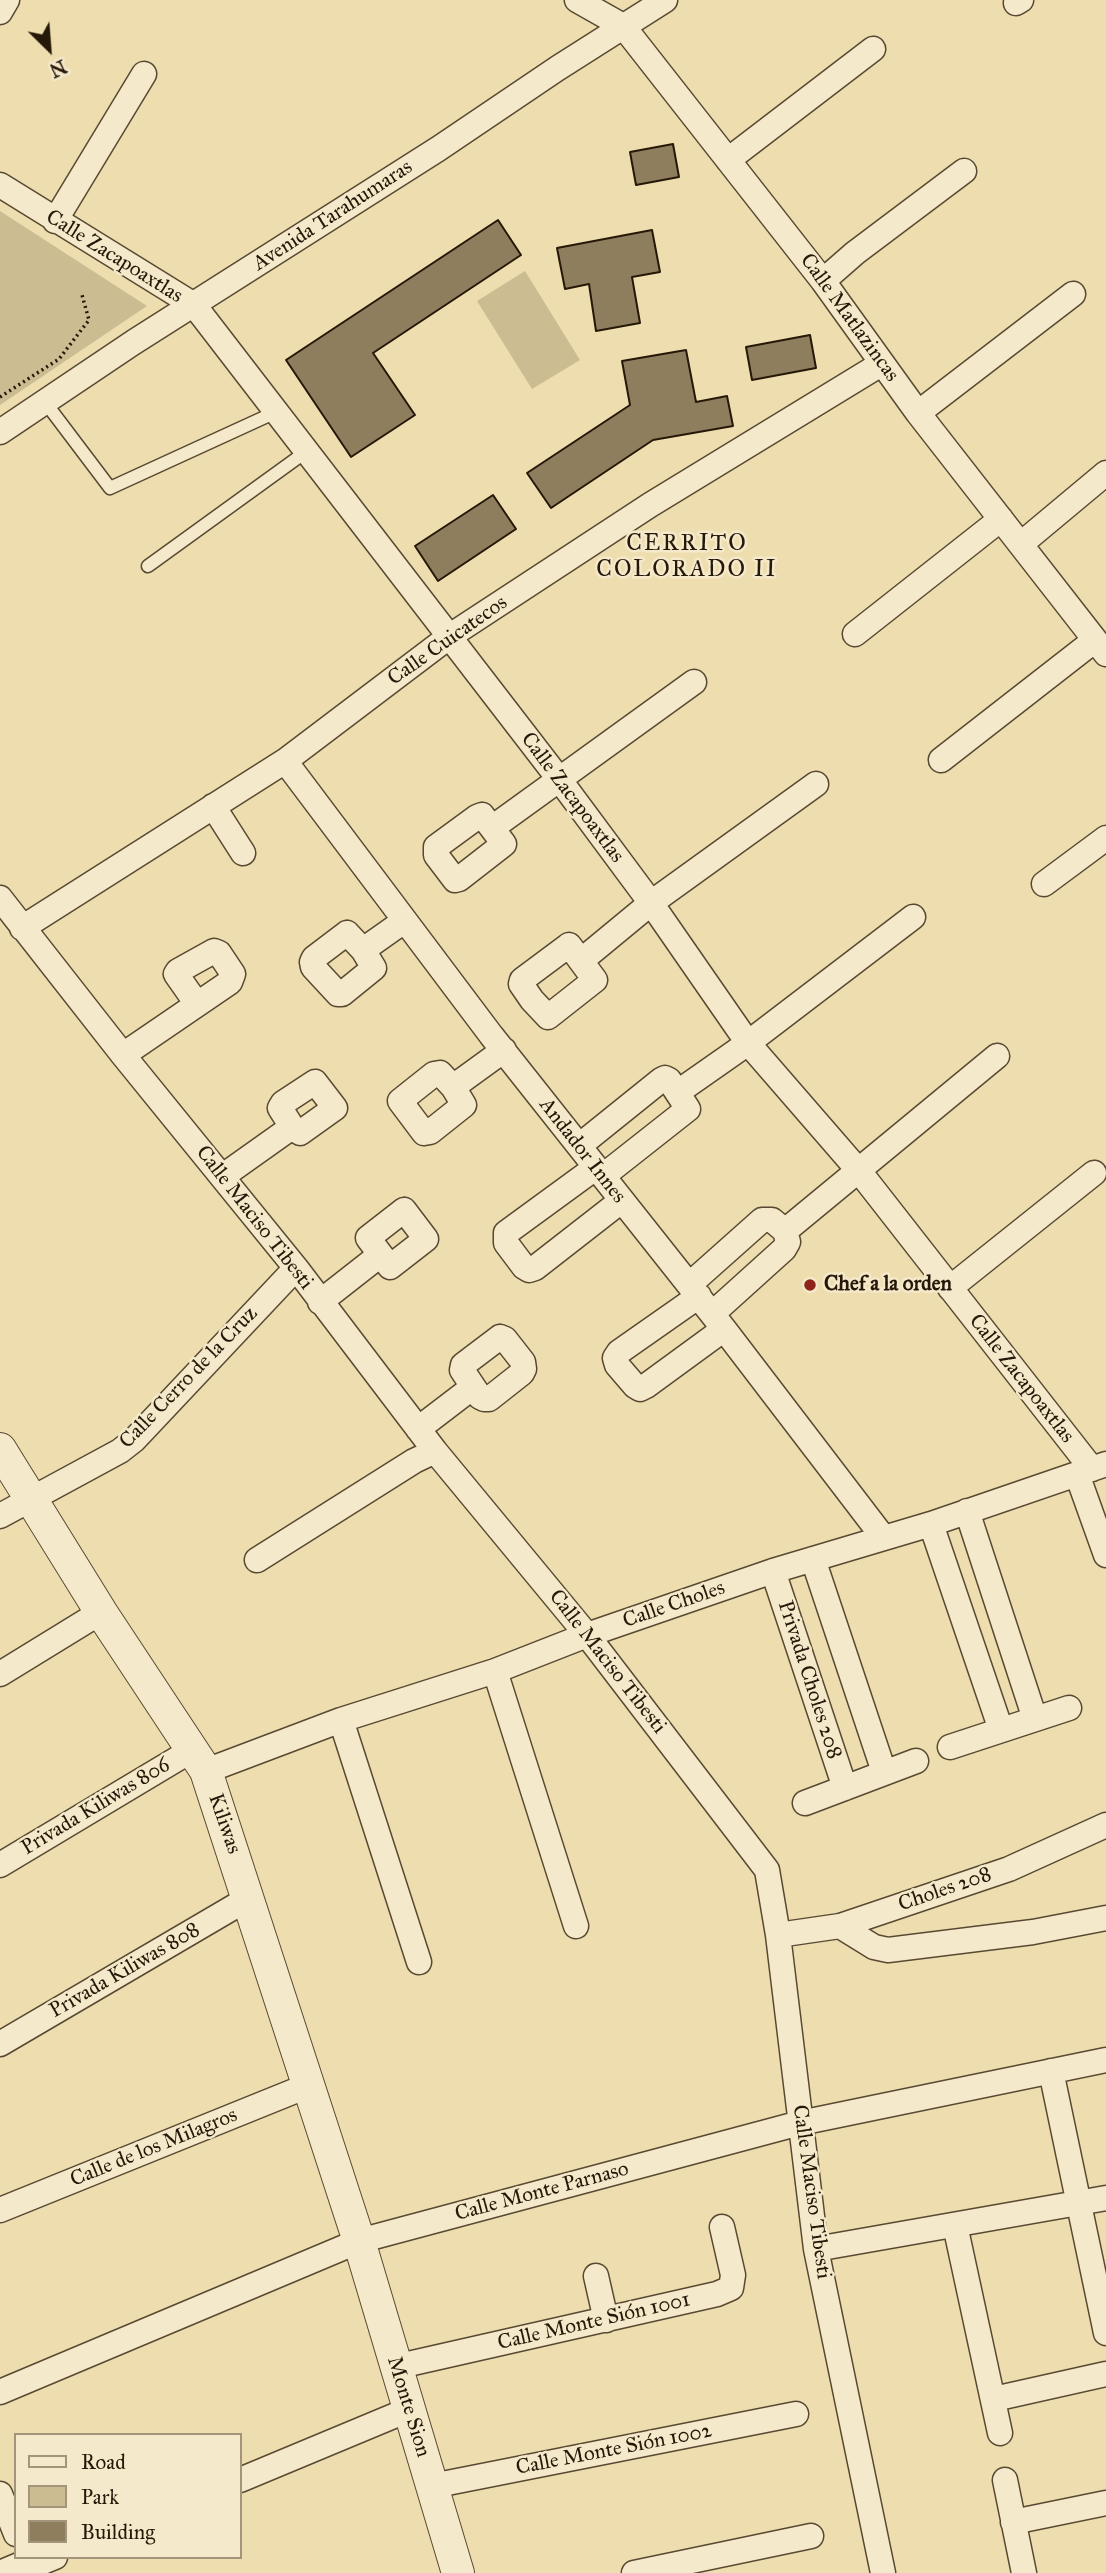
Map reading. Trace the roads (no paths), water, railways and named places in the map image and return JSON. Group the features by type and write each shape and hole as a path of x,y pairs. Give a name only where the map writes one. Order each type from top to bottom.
{"street":[{"path":"0,12 7,0"},
{"name":"Calle Matlazincas","path":"577,0 623,26 823,281 881,364 1100,647"},
{"name":"Avenida Tarahumaras","path":"0,432 134,342 438,149 665,0"},
{"path":"728,160 873,49"},
{"path":"55,221 144,74"},
{"path":"823,281 855,253 964,171"},
{"name":"Calle Zacapoaxtlas","path":"0,185 194,306 559,779 651,903 748,1043 859,1171 1091,1469"},
{"path":"919,413 1073,294"},
{"name":"Calle Cuicatecos","path":"22,928 285,761 450,636 650,505 881,364"},
{"path":"1021,544 1106,473"},
{"path":"855,634 1001,519"},
{"path":"941,760 1100,647"},
{"path":"492,828 694,682"},
{"name":"Andador Innes","path":"285,761 404,921 883,1537"},
{"path":"582,960 651,903 816,784"},
{"path":"213,806 243,853"},
{"path":"1044,884 1106,838"},
{"name":"Calle Maciso Tibesti","path":"0,898 296,1268 435,1451 587,1635 762,1860 770,1880 778,1935 816,2249 883,2573"},
{"path":"678,1092 748,1043 913,917"},
{"path":"363,950 404,921"},
{"path":"123,1055 197,1004"},
{"path":"453,1087 504,1050"},
{"path":"785,1231 996,1056"},
{"path":"579,1146 665,1078 688,1105 686,1112 506,1233 506,1243 524,1267 529,1270 535,1268 621,1201"},
{"path":"223,1176 292,1127"},
{"path":"950,1288 1094,1173"},
{"path":"762,1220 772,1220 785,1231 788,1242 784,1250 706,1306 762,1220"},
{"path":"320,1302 380,1255"},
{"name":"Calle Cerro de la Cruz","path":"0,1516 120,1451 134,1440 296,1268"},
{"path":"418,1429 473,1387"},
{"name":"Kiliwas","path":"0,1448 101,1612 199,1760 249,1898 307,2086 359,2241"},
{"path":"257,1560 414,1461 435,1451"},
{"path":"1091,1469 1106,1555"},
{"name":"Calle Choles","path":"199,1760 341,1720 495,1671 587,1635 773,1571 931,1524 1091,1469"},
{"path":"967,1511 1035,1719"},
{"path":"931,1524 1001,1730"},
{"name":"Privada Choles 208","path":"813,1559 884,1772"},
{"name":"Privada Choles 208","path":"773,1571 845,1788"},
{"path":"0,1674 101,1612"},
{"path":"495,1671 576,1926"},
{"path":"950,1746 1069,1708"},
{"path":"341,1720 419,1962"},
{"name":"Privada Kiliwas 806","path":"0,1864 199,1760"},
{"name":"Privada Choles 208","path":"805,1803 916,1761"},
{"name":"Choles 208","path":"778,1935 840,1926 1009,1869 1106,1825"},
{"name":"Privada Kiliwas 808","path":"0,2044 249,1898"},
{"path":"840,1926 874,1947 888,1950 1033,1932 1106,1917"},
{"name":"Calle Monte Parnaso","path":"0,2392 359,2241 800,2123 1106,2060"},
{"path":"1051,2071 1106,2333"},
{"name":"Calle de los Milagros","path":"0,2210 307,2086"},
{"path":"816,2249 1106,2197"},
{"path":"956,2225 1000,2433"},
{"name":"Calle Monte Sión 1001","path":"396,2367 717,2294 731,2288 733,2275 722,2227"},
{"name":"Monte Sion","path":"359,2241 432,2486 451,2571"},
{"path":"596,2276 606,2320"},
{"path":"994,2399 1106,2374"},
{"path":"242,2479 408,2410"},
{"name":"Calle Monte Sión 1002","path":"432,2486 796,2414"},
{"path":"1004,2480 1024,2573"},
{"path":"0,2494 14,2529"},
{"path":"1013,2522 1106,2503"},
{"path":"634,2573 811,2536"},
{"path":"0,2573 48,2559"}],"lane":[{"path":"45,402 110,488 276,412"},
{"path":"148,566 307,451"}],"place":[{"name":"Chef a la orden","path":"810,1285"}],"district":[{"name":"CERRITO COLORADO II","path":"687,557"}]}
